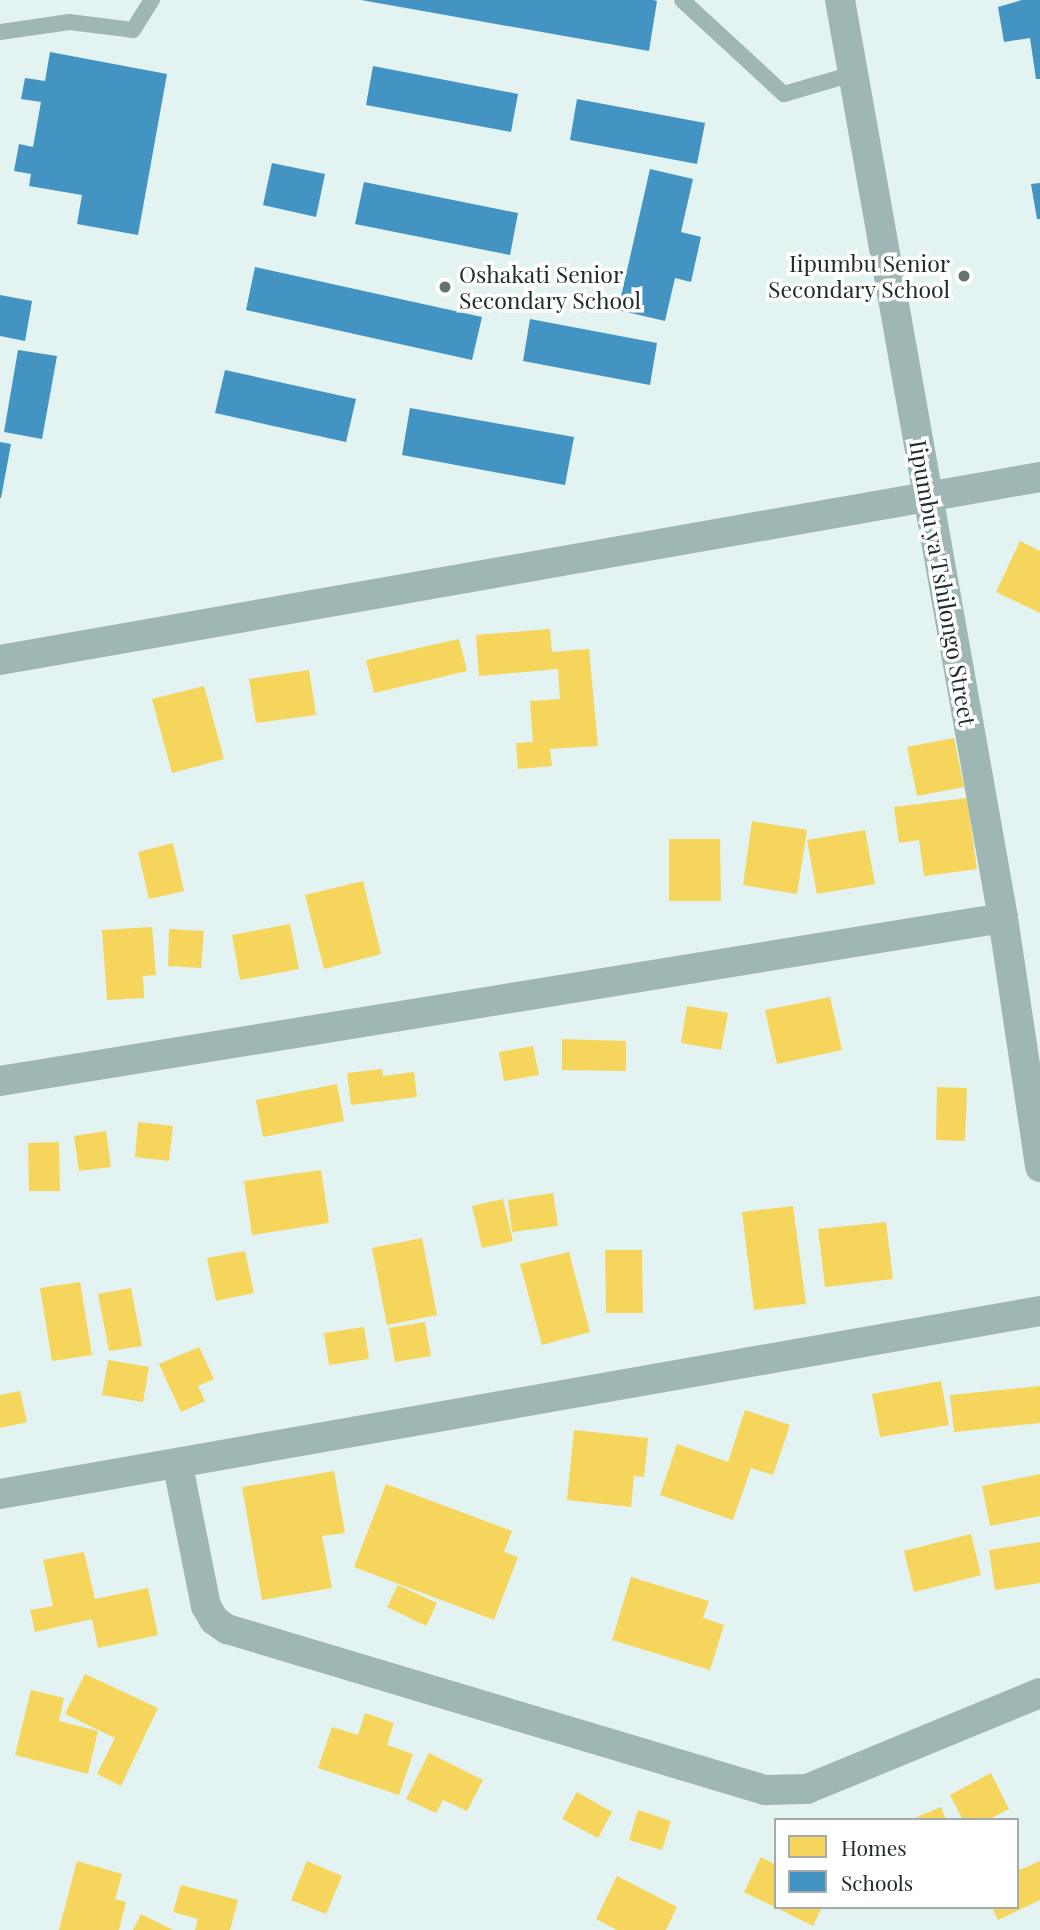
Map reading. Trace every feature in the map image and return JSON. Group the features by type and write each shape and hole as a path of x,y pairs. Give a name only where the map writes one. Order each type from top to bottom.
{"street":[{"name":"Iipumbu ya Tshilongo Street","path":"840,0 1003,918 1040,1167"},
{"path":"0,660 928,500 1040,477"},
{"path":"0,1081 1003,918"},
{"path":"0,1494 178,1465 1040,1311"},
{"path":"178,1465 206,1606 214,1620 227,1629 765,1790 807,1789 1040,1693"}],"lane":[{"path":"0,32 69,22 134,30 152,0"},
{"path":"682,0 783,94 853,74"}],"building: Homes":[{"path":"1020,541 1040,551 1040,613 996,592"},
{"path":"550,629 552,652 589,649 598,746 550,749 552,766 518,769 516,743 533,742 530,701 560,699 558,669 479,676 476,635"},
{"path":"459,639 467,671 374,693 366,660"},
{"path":"309,670 316,715 256,723 249,679"},
{"path":"204,686 224,759 172,773 152,699"},
{"path":"954,738 964,787 917,796 907,747"},
{"path":"967,798 977,869 924,876 919,840 899,843 894,807"},
{"path":"752,821 807,830 797,894 743,885"},
{"path":"865,830 875,884 817,894 807,840"},
{"path":"669,839 720,839 721,901 669,901"},
{"path":"173,843 184,891 149,899 138,852"},
{"path":"363,881 381,954 324,969 305,895"},
{"path":"290,924 299,969 240,980 232,935"},
{"path":"152,927 156,975 143,976 144,998 107,1000 102,930"},
{"path":"169,929 204,931 201,968 168,966"},
{"path":"830,997 842,1050 777,1064 765,1010"},
{"path":"687,1006 728,1013 721,1050 681,1043"},
{"path":"562,1039 626,1041 626,1071 562,1070"},
{"path":"533,1046 539,1075 504,1081 499,1052"},
{"path":"382,1069 383,1076 414,1072 417,1097 351,1105 347,1073"},
{"path":"337,1084 344,1121 263,1137 256,1100"},
{"path":"937,1087 967,1088 965,1141 936,1140"},
{"path":"138,1122 173,1126 169,1161 135,1157"},
{"path":"106,1131 111,1167 79,1171 74,1136"},
{"path":"59,1142 60,1191 29,1191 28,1143"},
{"path":"321,1170 329,1223 252,1235 244,1181"},
{"path":"553,1193 558,1226 512,1232 508,1200"},
{"path":"503,1199 513,1241 482,1248 472,1206"},
{"path":"793,1206 806,1304 754,1310 742,1212"},
{"path":"886,1222 893,1279 825,1287 818,1229"},
{"path":"422,1238 437,1315 387,1325 372,1248"},
{"path":"605,1250 642,1250 643,1313 606,1313"},
{"path":"245,1251 254,1293 216,1301 207,1258"},
{"path":"569,1252 590,1332 542,1345 520,1264"},
{"path":"80,1282 92,1355 52,1361 40,1288"},
{"path":"131,1288 142,1346 109,1351 98,1294"},
{"path":"425,1322 431,1356 395,1362 389,1328"},
{"path":"364,1327 369,1359 329,1365 324,1333"},
{"path":"199,1347 214,1379 198,1386 205,1401 181,1412 159,1364"},
{"path":"108,1360 149,1367 143,1402 102,1395"},
{"path":"941,1381 949,1425 880,1437 872,1394"},
{"path":"1040,1386 1040,1423 954,1432 950,1395"},
{"path":"20,1391 27,1422 0,1428 0,1395"},
{"path":"745,1410 790,1425 773,1475 751,1468 733,1520 660,1495 677,1444 728,1462"},
{"path":"574,1430 648,1438 644,1477 634,1476 631,1507 567,1500"},
{"path":"334,1471 345,1533 322,1536 332,1588 262,1600 242,1487"},
{"path":"1040,1474 1040,1516 990,1526 982,1486"},
{"path":"386,1484 512,1531 504,1552 518,1557 494,1620 354,1567"},
{"path":"971,1534 981,1575 914,1592 904,1551"},
{"path":"1040,1542 1040,1583 995,1590 989,1550"},
{"path":"84,1552 95,1599 148,1588 158,1635 98,1648 92,1619 35,1632 30,1610 53,1606 43,1560"},
{"path":"631,1577 709,1601 703,1618 724,1625 710,1670 612,1640"},
{"path":"398,1585 437,1603 426,1626 387,1607"},
{"path":"85,1674 158,1708 121,1786 97,1774 115,1738 65,1714"},
{"path":"31,1690 64,1698 59,1721 98,1731 88,1774 15,1755"},
{"path":"365,1713 394,1723 387,1745 413,1754 399,1795 318,1768 332,1727 358,1735"},
{"path":"429,1753 483,1780 467,1811 443,1800 436,1813 406,1799"},
{"path":"991,1773 1009,1809 992,1818 962,1818 950,1795"},
{"path":"577,1792 612,1812 598,1838 562,1819"},
{"path":"941,1807 945,1818 915,1818"},
{"path":"638,1810 671,1821 662,1850 629,1840"},
{"path":"761,1857 774,1864 774,1907 744,1892"},
{"path":"77,1861 122,1874 115,1899 126,1902 119,1930 59,1930"},
{"path":"307,1861 342,1876 326,1914 291,1900"},
{"path":"1040,1861 1040,1900 998,1920 993,1909 1019,1909 1020,1870"},
{"path":"617,1876 677,1907 666,1930 617,1930 596,1919"},
{"path":"181,1885 238,1900 230,1930 195,1930 198,1919 173,1912"},
{"path":"778,1909 821,1909 813,1926"},
{"path":"141,1914 173,1930 133,1930"}],"building: Schools":[{"path":"361,0 653,0 657,1 649,51"},
{"path":"1022,0 1040,0 1040,79 1036,79 1030,38 1004,42 998,7"},
{"path":"50,52 167,74 138,235 77,224 82,195 29,186 31,174 14,171 19,144 33,147 41,102 21,99 25,78 45,81"},
{"path":"373,66 518,94 511,132 366,105"},
{"path":"577,99 705,123 697,164 570,140"},
{"path":"272,163 325,174 316,217 263,205"},
{"path":"650,169 693,179 681,232 701,237 691,282 675,278 665,321 618,310"},
{"path":"364,182 518,213 510,255 355,224"},
{"path":"1040,183 1040,219 1037,219 1031,184"},
{"path":"255,267 482,317 472,360 246,310"},
{"path":"0,295 32,301 25,341 0,336"},
{"path":"530,319 657,343 650,385 523,361"},
{"path":"18,350 57,356 42,439 4,432"},
{"path":"225,370 356,399 346,442 215,413"},
{"path":"410,408 574,437 565,485 402,455"},
{"path":"0,442 11,444 1,498 0,498"}],"place":[{"name":"Iipumbu Senior Secondary School","path":"964,276"},
{"name":"Oshakati Senior Secondary School","path":"445,287"}]}
